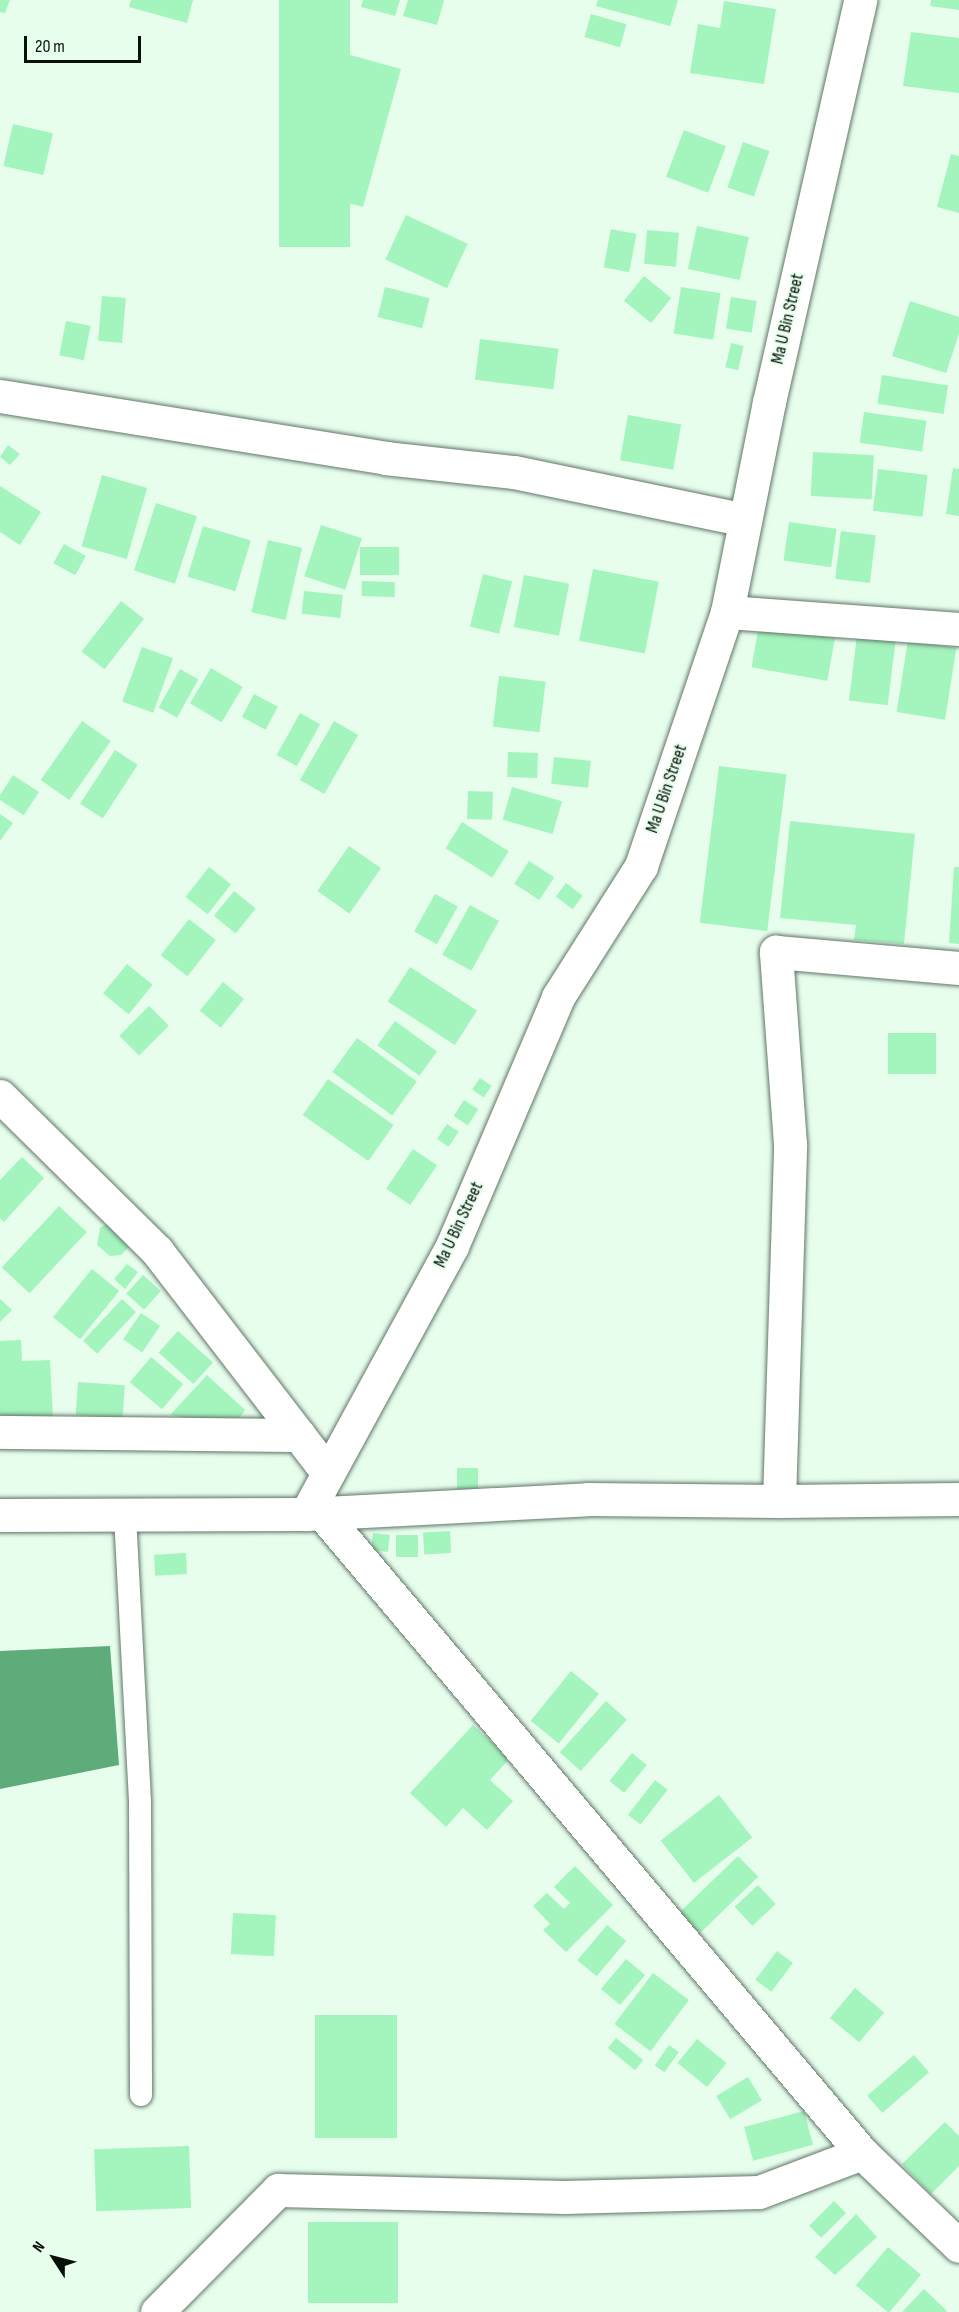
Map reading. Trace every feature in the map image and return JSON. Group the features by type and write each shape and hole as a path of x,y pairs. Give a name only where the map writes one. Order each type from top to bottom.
{"street":[{"name":"Ma U Bin Street","path":"313,1513 328,1473 452,1246 558,997 641,866 727,612 745,520 860,0"},
{"path":"0,396 385,458 514,472 745,520"},
{"path":"727,612 959,629"},
{"path":"779,1501 790,1144 776,952 959,968"},
{"path":"0,1096 156,1251 328,1473"},
{"path":"0,1432 299,1434"},
{"path":"0,1515 313,1513 588,1499 779,1501 959,1498"},
{"path":"313,1513 862,2153 959,2246"},
{"path":"158,2312 278,2190 564,2197 759,2192 862,2153"}],"lane":[{"path":"125,1515 140,1802 141,2095"}],"shaded area":[{"path":"110,1646 119,1765 0,1789 0,1651"}],"building":[{"path":"0,0 10,0 5,13 0,12"},
{"path":"131,0 193,0 187,23 129,7"},
{"path":"279,0 350,0 350,247 279,247"},
{"path":"363,0 400,0 395,16 361,7"},
{"path":"408,0 444,0 437,25 403,16"},
{"path":"598,0 678,0 670,26 596,6"},
{"path":"931,0 959,0 959,10 930,6"},
{"path":"724,1 776,9 764,84 690,73 698,24 720,28"},
{"path":"591,14 627,24 620,47 584,37"},
{"path":"911,32 959,38 959,93 903,86"},
{"path":"343,53 401,69 363,207 325,197 334,164 313,158"},
{"path":"13,124 53,133 43,175 3,166"},
{"path":"684,130 726,146 708,193 666,177"},
{"path":"743,142 769,151 754,197 727,187"},
{"path":"951,154 959,156 959,213 937,207"},
{"path":"406,215 468,244 447,288 385,259"},
{"path":"697,226 749,237 740,280 688,269"},
{"path":"611,229 637,234 629,272 604,267"},
{"path":"647,230 679,233 676,267 644,264"},
{"path":"644,276 671,298 651,323 624,301"},
{"path":"385,287 430,298 422,328 378,317"},
{"path":"681,287 721,293 713,340 674,333"},
{"path":"102,296 126,298 122,343 98,341"},
{"path":"731,297 757,301 752,333 726,329"},
{"path":"910,301 959,317 959,334 946,373 892,356"},
{"path":"66,321 91,326 84,360 59,355"},
{"path":"480,339 558,349 553,389 475,380"},
{"path":"731,343 744,346 738,370 725,367"},
{"path":"882,375 948,385 944,414 877,404"},
{"path":"864,412 926,421 922,451 860,443"},
{"path":"628,415 681,424 673,470 620,460"},
{"path":"8,445 20,454 10,465 0,457"},
{"path":"813,452 874,455 872,499 811,496"},
{"path":"953,468 959,469 959,516 946,514"},
{"path":"878,469 928,475 923,517 873,511"},
{"path":"102,475 147,488 127,559 82,546"},
{"path":"0,486 41,512 20,545 0,532"},
{"path":"156,503 197,516 175,584 134,571"},
{"path":"789,522 837,529 831,567 784,561"},
{"path":"321,525 362,538 345,590 304,576"},
{"path":"203,526 251,541 235,591 188,577"},
{"path":"841,531 876,535 870,583 835,579"},
{"path":"268,540 302,548 285,620 251,612"},
{"path":"64,544 86,556 75,575 53,563"},
{"path":"360,547 399,547 399,575 360,575"},
{"path":"593,569 659,582 645,653 579,641"},
{"path":"483,574 512,581 499,634 470,626"},
{"path":"524,575 569,584 559,636 514,627"},
{"path":"362,581 395,582 394,597 361,596"},
{"path":"304,591 343,595 340,618 302,614"},
{"path":"121,601 144,619 104,669 82,651"},
{"path":"759,625 835,638 827,681 752,667"},
{"path":"857,635 896,640 888,705 849,701"},
{"path":"908,640 956,648 945,720 897,712"},
{"path":"142,647 173,658 153,713 122,702"},
{"path":"211,668 243,687 222,722 190,703"},
{"path":"180,669 198,679 177,718 159,707"},
{"path":"499,676 546,682 539,732 493,727"},
{"path":"254,694 278,707 266,730 242,717"},
{"path":"300,713 320,724 297,766 277,755"},
{"path":"82,721 111,741 69,800 41,780"},
{"path":"334,721 358,735 324,794 300,780"},
{"path":"115,750 138,765 103,818 80,804"},
{"path":"508,752 538,753 537,778 507,777"},
{"path":"554,757 591,761 588,788 551,784"},
{"path":"719,766 786,774 767,931 700,923"},
{"path":"13,775 39,792 24,815 0,800 0,795"},
{"path":"512,787 562,801 553,834 503,820"},
{"path":"468,791 493,792 492,820 467,819"},
{"path":"0,814 13,823 0,841"},
{"path":"790,821 915,834 904,944 854,940 856,925 780,918"},
{"path":"462,822 509,851 492,877 446,848"},
{"path":"349,846 381,868 349,913 317,891"},
{"path":"529,861 554,877 539,900 514,884"},
{"path":"209,867 231,884 208,914 186,897"},
{"path":"954,867 959,867 959,944 949,943"},
{"path":"566,883 583,896 573,909 556,897"},
{"path":"234,891 256,909 236,933 214,916"},
{"path":"435,894 458,907 437,944 414,932"},
{"path":"470,905 499,921 471,971 442,955"},
{"path":"189,919 216,940 187,976 161,955"},
{"path":"127,964 153,985 129,1014 103,994"},
{"path":"410,967 477,1011 455,1045 388,1001"},
{"path":"223,982 244,999 221,1028 200,1011"},
{"path":"149,1006 169,1026 139,1055 119,1036"},
{"path":"395,1021 437,1052 419,1076 377,1045"},
{"path":"888,1033 936,1033 936,1074 888,1074"},
{"path":"357,1038 417,1081 392,1115 332,1072"},
{"path":"480,1078 492,1086 484,1097 472,1090"},
{"path":"328,1079 394,1125 368,1161 303,1115"},
{"path":"464,1100 478,1109 468,1125 454,1116"},
{"path":"447,1124 459,1132 449,1147 437,1139"},
{"path":"413,1149 437,1165 410,1205 386,1189"},
{"path":"22,1157 44,1178 4,1222 0,1218 0,1180"},
{"path":"59,1206 87,1232 30,1293 2,1267"},
{"path":"110,1222 130,1246 121,1255 110,1256 97,1245 100,1228"},
{"path":"127,1264 138,1272 125,1289 114,1279"},
{"path":"92,1269 119,1291 80,1339 53,1317"},
{"path":"143,1275 161,1291 144,1310 126,1294"},
{"path":"0,1299 12,1310 0,1322"},
{"path":"122,1299 136,1312 97,1354 83,1341"},
{"path":"141,1313 160,1326 142,1352 123,1340"},
{"path":"178,1331 213,1362 194,1384 159,1353"},
{"path":"21,1340 22,1361 50,1360 53,1417 0,1420 0,1341"},
{"path":"151,1357 183,1384 162,1409 130,1382"},
{"path":"207,1375 245,1410 234,1426 170,1415"},
{"path":"78,1382 125,1385 123,1418 76,1415"},
{"path":"457,1468 478,1468 478,1493 457,1493"},
{"path":"450,1531 451,1553 424,1554 423,1532"},
{"path":"373,1533 390,1535 388,1552 371,1550"},
{"path":"396,1535 418,1535 418,1557 396,1557"},
{"path":"186,1553 187,1574 155,1576 154,1555"},
{"path":"571,1671 599,1694 559,1743 531,1721"},
{"path":"606,1701 627,1720 581,1771 560,1752"},
{"path":"473,1725 509,1759 490,1780 513,1801 487,1830 463,1808 446,1827 410,1793"},
{"path":"632,1753 647,1765 624,1793 609,1781"},
{"path":"655,1780 668,1790 641,1825 628,1815"},
{"path":"719,1795 752,1838 694,1883 661,1841"},
{"path":"738,1856 758,1877 700,1933 680,1912"},
{"path":"575,1866 613,1905 566,1952 543,1930 550,1924 533,1906 547,1893 564,1909 570,1903 554,1887"},
{"path":"758,1885 776,1904 752,1926 735,1907"},
{"path":"233,1913 276,1915 274,1956 231,1954"},
{"path":"607,1925 626,1941 597,1976 577,1960"},
{"path":"777,1951 793,1963 771,1992 755,1980"},
{"path":"626,1959 645,1975 620,2005 601,1989"},
{"path":"653,1973 689,2000 650,2051 614,2024"},
{"path":"855,1988 884,2012 859,2042 830,2018"},
{"path":"315,2015 397,2015 397,2138 315,2138"},
{"path":"616,2038 643,2060 635,2070 608,2048"},
{"path":"697,2039 727,2063 707,2087 677,2063"},
{"path":"669,2045 679,2052 664,2072 655,2065"},
{"path":"914,2055 929,2072 882,2113 867,2096"},
{"path":"748,2077 762,2100 730,2119 716,2096"},
{"path":"804,2111 813,2145 753,2161 744,2127"},
{"path":"945,2122 959,2136 959,2166 931,2194 902,2164"},
{"path":"189,2146 191,2208 96,2211 94,2149"},
{"path":"834,2201 846,2213 821,2238 809,2226"},
{"path":"856,2214 877,2237 835,2275 815,2257"},
{"path":"308,2222 398,2222 398,2303 308,2303"},
{"path":"888,2247 921,2275 890,2312 856,2285"},
{"path":"924,2289 947,2311 902,2312"}]}
